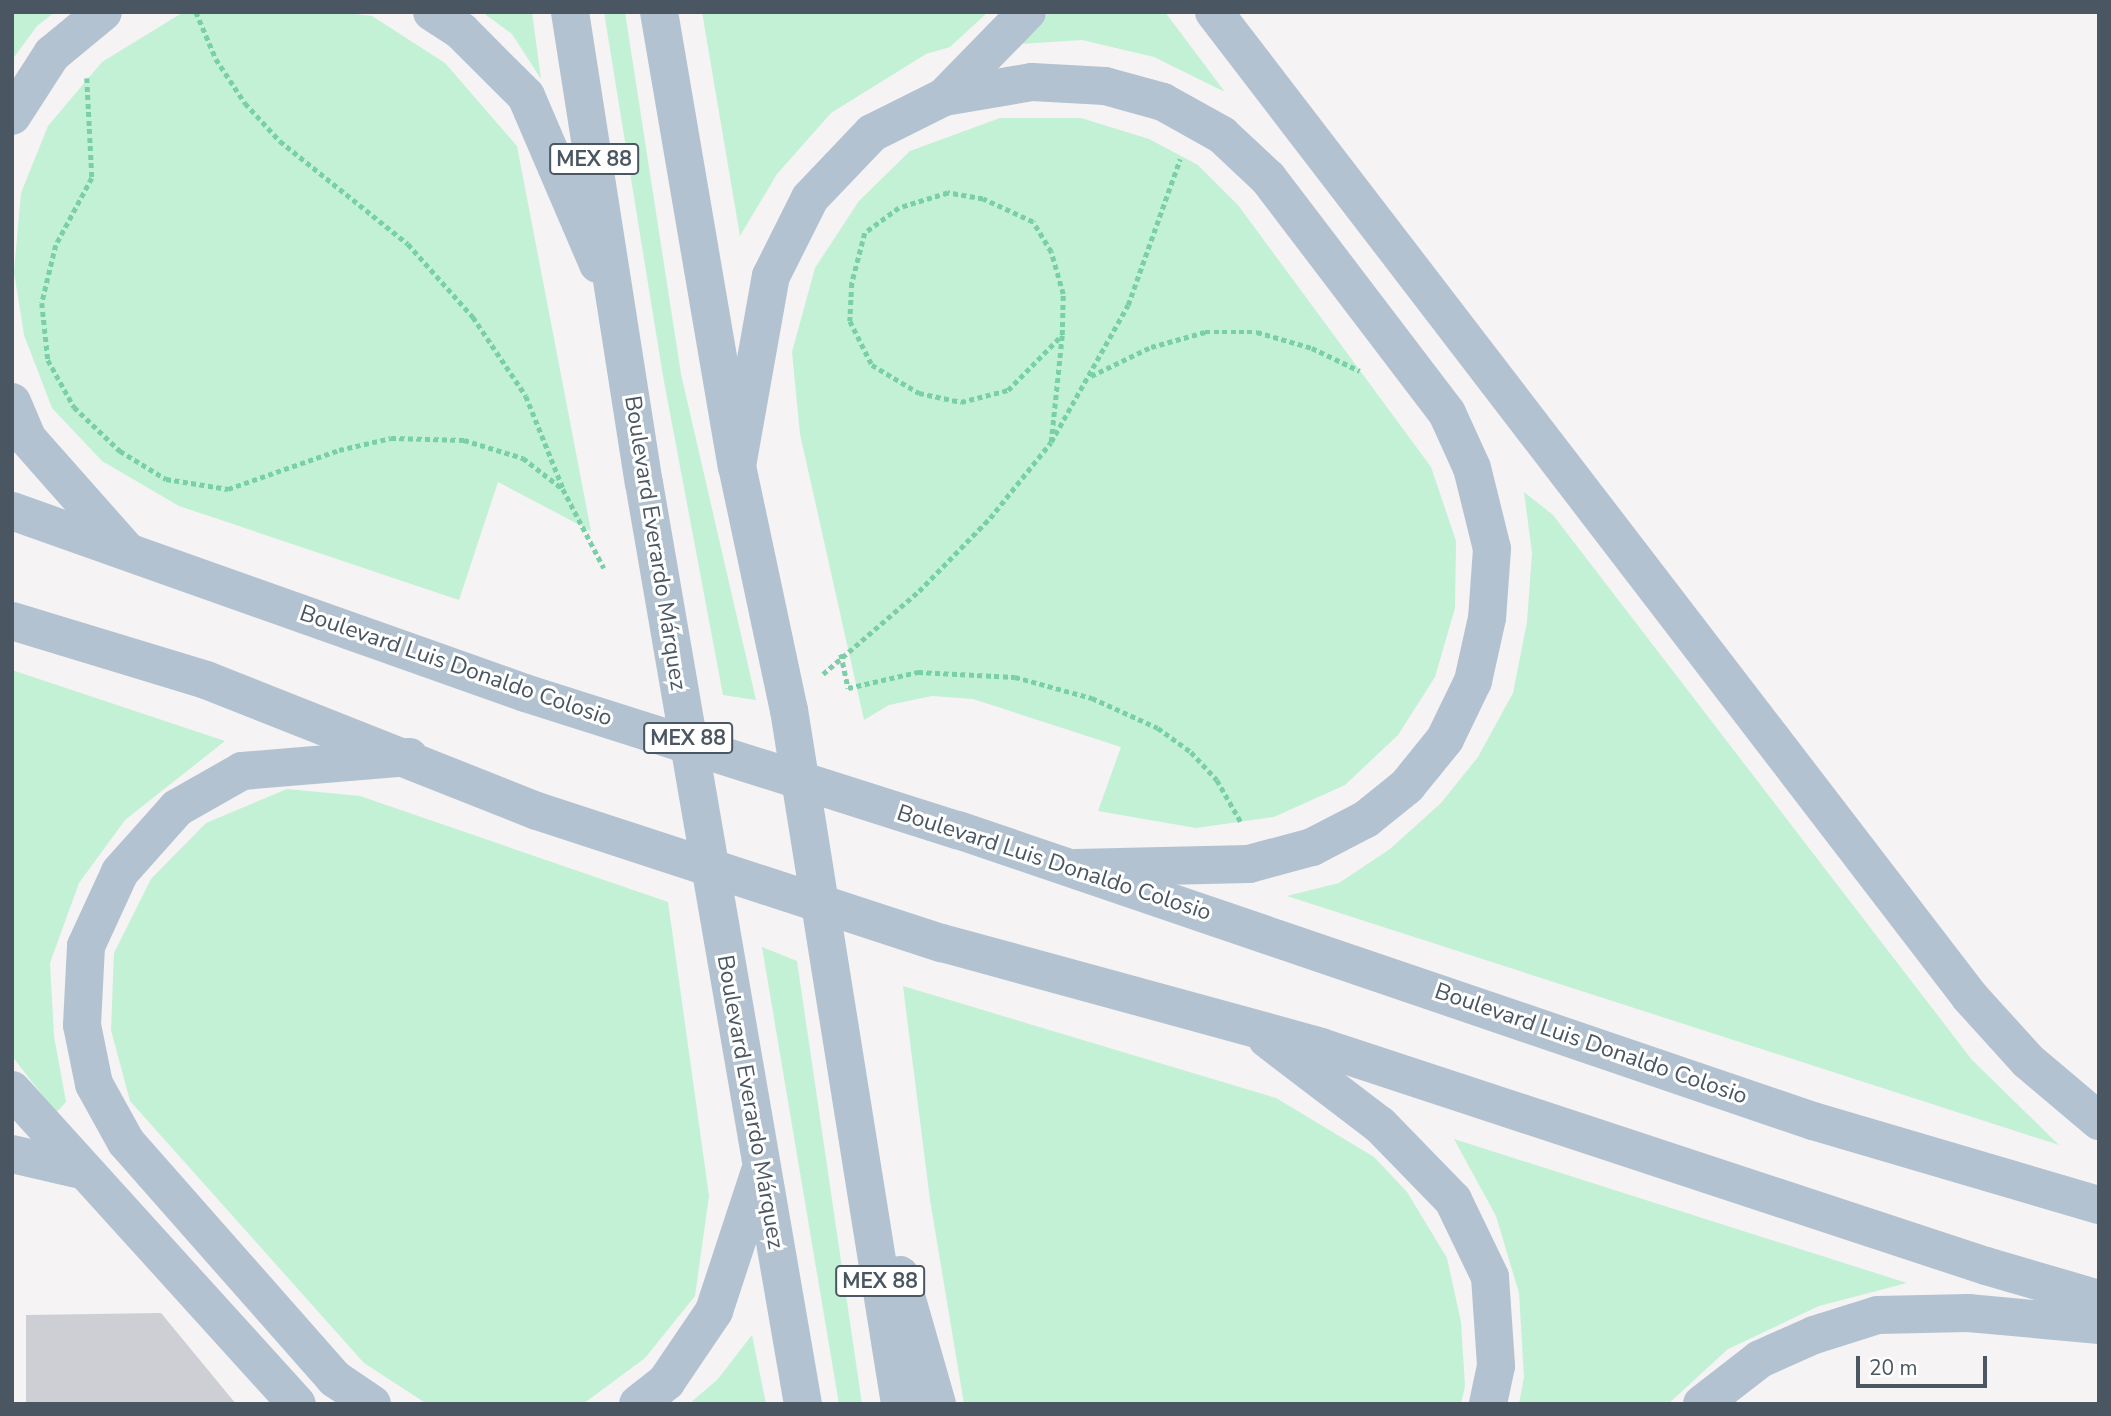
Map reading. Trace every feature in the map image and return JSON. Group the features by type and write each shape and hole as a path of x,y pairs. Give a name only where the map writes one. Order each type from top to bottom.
{"main road":[{"path":"12,116 52,54 103,12"},
{"path":"432,12 461,30 526,96 618,306"},
{"name":"Boulevard Everardo Márquez","path":"570,12 761,1169 803,1404"},
{"name":"MEX 88","path":"659,12 737,466 789,710 900,1404"},
{"path":"944,97 1027,12"},
{"path":"1214,12 1970,997 2028,1061 2099,1121"},
{"path":"737,466 771,276 810,198 872,133 944,97 1032,82 1105,86 1163,102 1222,135 1268,178 1447,413 1472,468 1492,549 1487,618 1473,681 1445,739 1407,786 1366,819 1312,848 1249,864 1076,868"},
{"path":"12,402 27,438 127,552"},
{"name":"Boulevard Luis Donaldo Colosio","path":"12,511 525,693 1076,868 1814,1121 2099,1205"},
{"path":"12,536 127,552"},
{"path":"12,596 98,646"},
{"path":"12,621 206,680 409,757 537,811 942,943 1249,1025 2099,1299"},
{"path":"373,1404 335,1379 126,1142 91,1072 82,1025 86,947 120,872 177,808 242,772 409,757"},
{"path":"1249,1025 1380,1125 1453,1200 1490,1277 1496,1366 1488,1404"},
{"path":"12,1090 81,1170 297,1404"},
{"path":"12,1154 81,1170"},
{"path":"859,1158 937,1404"},
{"path":"638,1404 666,1382 714,1311 761,1169"},
{"path":"1702,1404 1760,1359 1814,1335 1878,1315 1968,1313 2099,1325"}],"path":[{"path":"196,12 216,59 245,103 280,141 408,244 473,317 526,396 563,489 604,568"},
{"path":"87,72 92,178 56,245 42,303 48,360 74,407 120,451 166,479 228,489 339,450 391,438 464,440 523,458 563,489"},
{"path":"789,710 841,654 919,591 990,518 1051,442 1091,377 1128,305 1184,149"},
{"path":"1051,442 1062,335 1063,294 1051,251 1033,222 983,199 948,193 899,208 864,233 852,283 850,321 872,365 919,393 961,402 1008,390 1062,335"},
{"path":"1091,377 1152,347 1205,332 1257,332 1312,348 1373,377"},
{"path":"841,654 848,688 918,672 1015,677 1092,698 1158,728 1191,752 1217,780 1241,823 1249,864"}],"green space":[{"path":"12,12 55,12 37,26 12,60"},
{"path":"339,12 372,16 445,63 517,146 591,531 498,482 459,600 179,506 102,461 52,408 24,335 14,272 21,193 48,126 102,62 182,13"},
{"path":"482,12 532,12 541,79 512,34"},
{"path":"604,12 625,12 681,374 756,700 723,695 663,376"},
{"path":"702,12 988,12 950,47 926,54 831,113 777,174 740,236"},
{"path":"1049,12 1165,12 1225,92 1154,57 1082,40 1020,44"},
{"path":"1000,118 1081,118 1149,139 1198,165 1238,205 1431,467 1456,541 1455,608 1435,677 1398,735 1345,785 1274,817 1196,828 1098,811 1121,747 973,699 932,696 889,705 864,720 800,434 792,352 815,268 859,201 910,151"},
{"path":"1524,492 1553,515 1972,1060 2059,1145 1287,896 1339,883 1390,849 1441,803 1478,757 1513,693 1527,622 1532,553"},
{"path":"12,670 225,741 125,820 79,883 50,963 54,1036 66,1102 56,1113 12,1056"},
{"path":"287,789 360,796 668,902 709,1196 695,1296 645,1358 583,1404 427,1404 364,1363 130,1101 111,1030 114,953 151,879 206,823"},
{"path":"762,947 797,961 862,1404 839,1404"},
{"path":"903,986 1276,1098 1374,1157 1407,1192 1447,1258 1461,1322 1465,1386 1461,1404 964,1404 930,1200"},
{"path":"1454,1139 1907,1283 1819,1306 1728,1349 1668,1404 1519,1404 1524,1377 1519,1293 1496,1216"},
{"path":"752,1335 766,1404 689,1404 718,1379"}],"building":[{"path":"161,1313 236,1404 26,1404 26,1315"}]}
